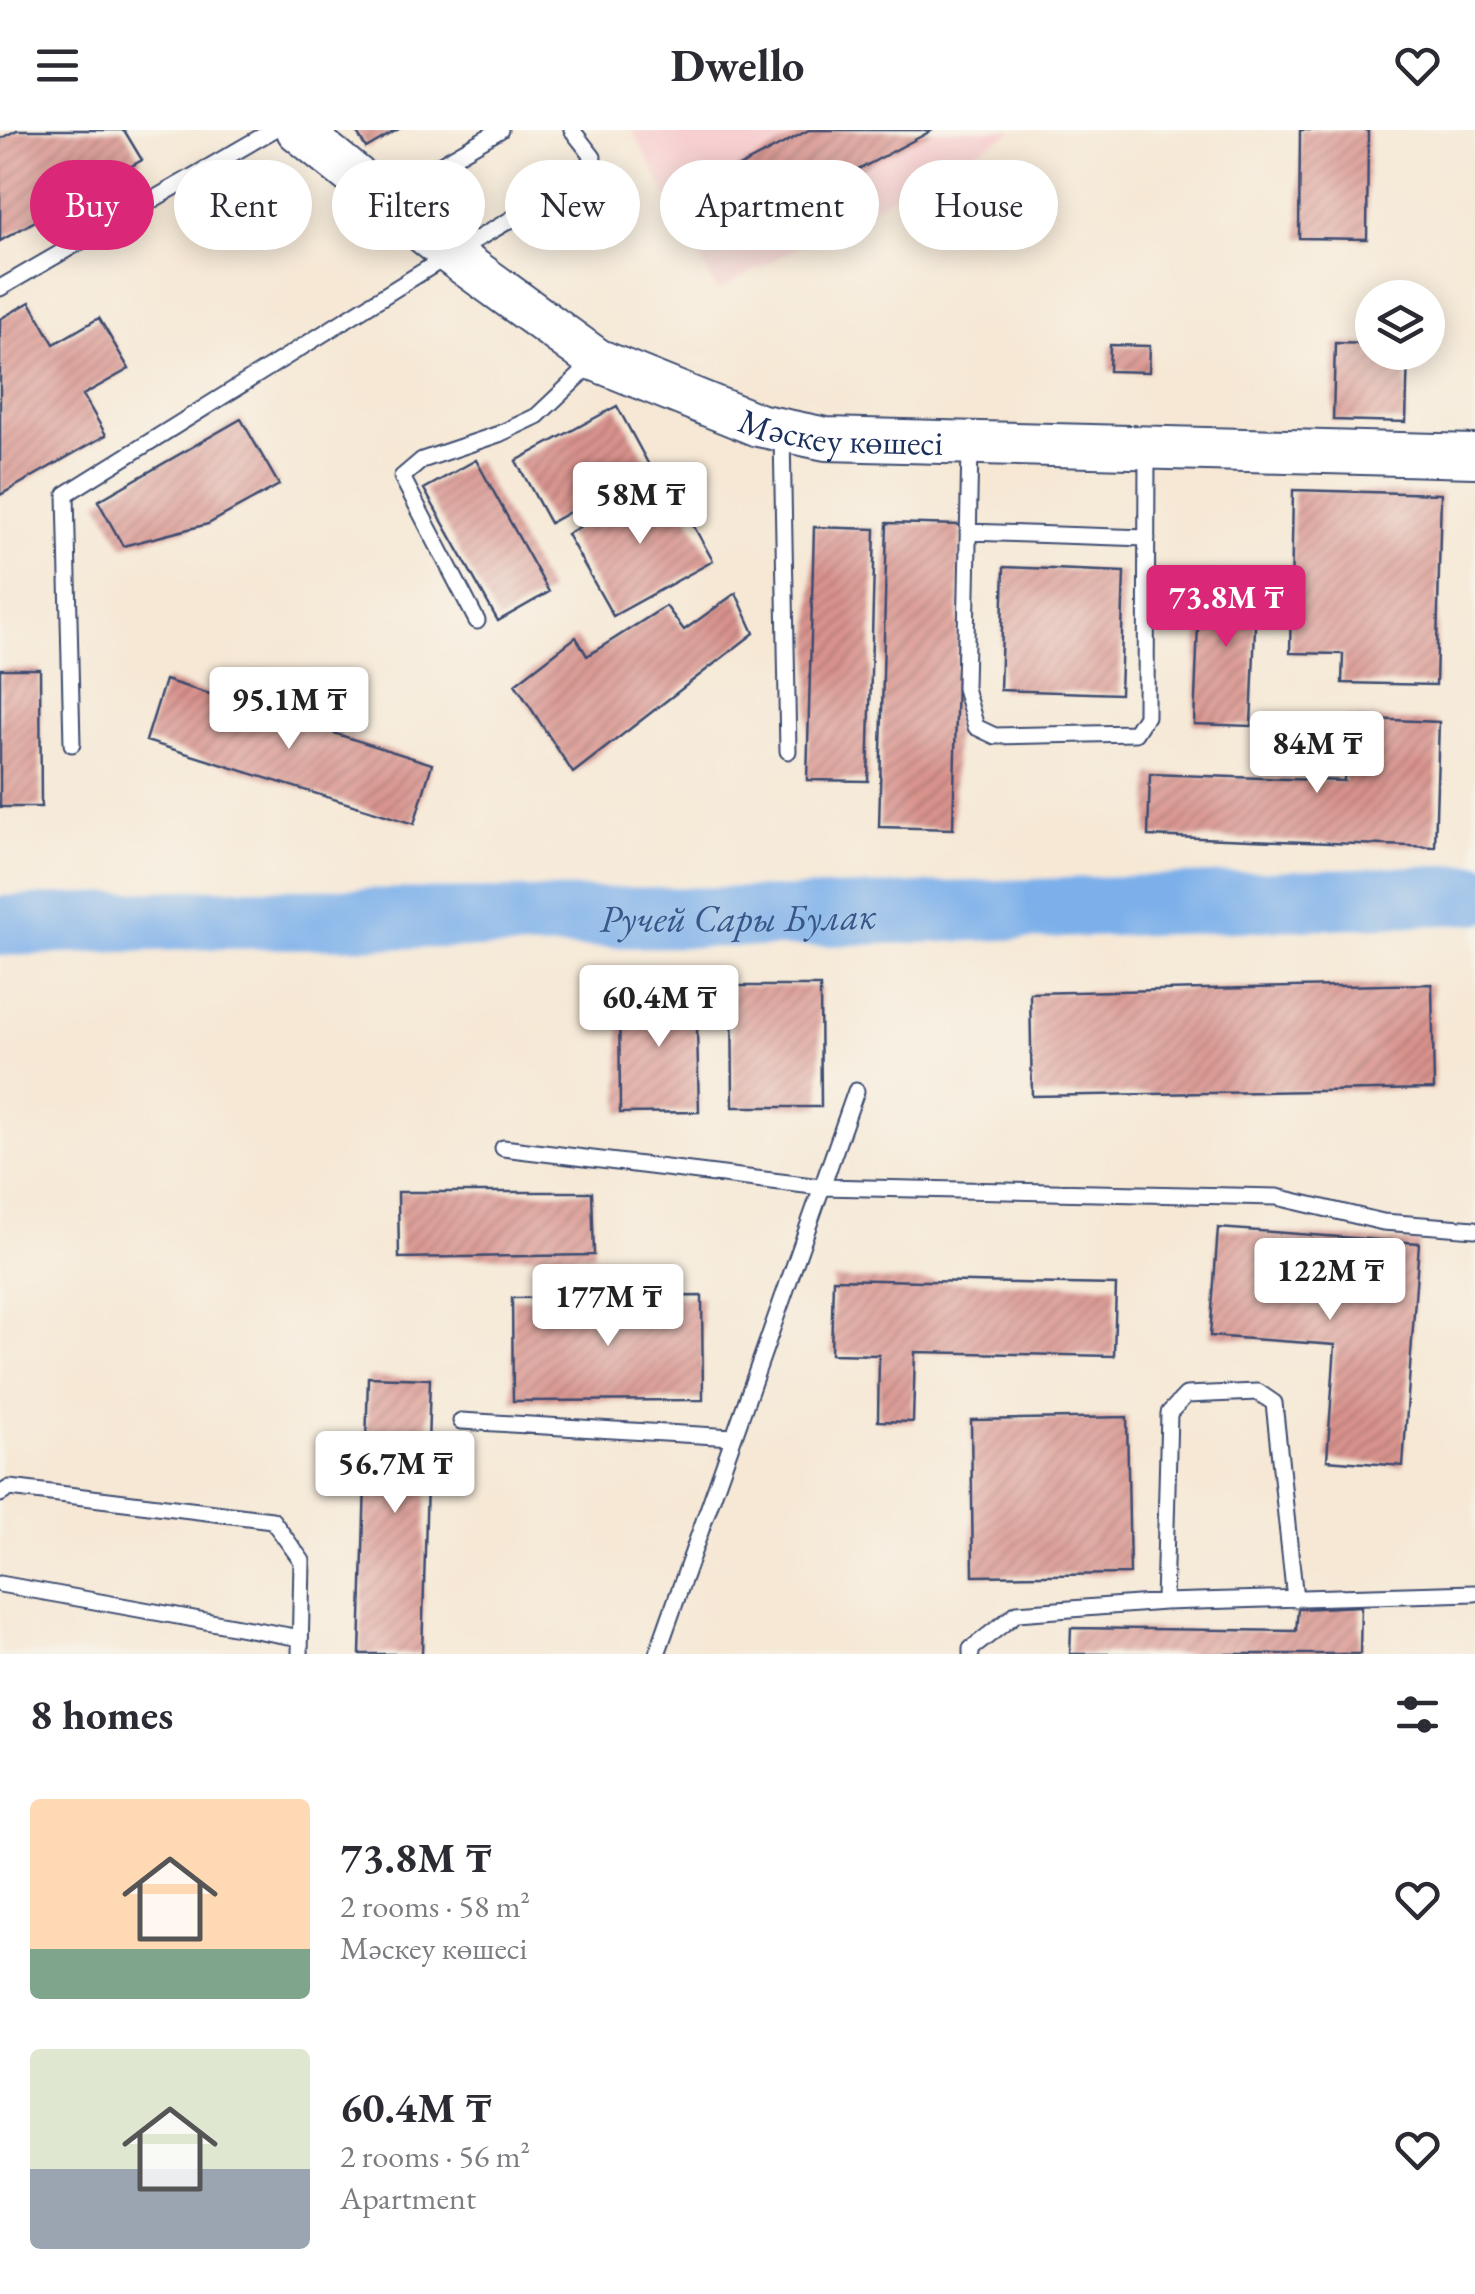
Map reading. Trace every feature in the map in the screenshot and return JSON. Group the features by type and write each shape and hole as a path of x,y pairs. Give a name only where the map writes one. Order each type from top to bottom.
{"street":[{"name":"Мәскеу көшесі","path":"298,130 335,160"},
{"name":"Мәскеу көшесі","path":"446,250 597,360 758,424 826,438 1475,456"}],"lane":[{"path":"0,288 273,130"},
{"path":"448,160 500,130"},
{"path":"72,744 66,494 451,254 590,174 594,157 572,130"},
{"path":"477,621 402,477 422,460 499,434 537,416 597,360"},
{"path":"782,429 788,751"},
{"path":"970,442 965,688 976,727 994,736 1135,734 1146,716 1148,447"},
{"path":"968,532 1146,538"},
{"path":"657,1654 856,1090"},
{"path":"503,1148 820,1187 1277,1196 1383,1222 1475,1229"},
{"path":"1164,1602 1169,1413 1186,1396 1258,1392 1274,1403 1295,1598"},
{"path":"461,1421 733,1436"},
{"path":"0,1494 10,1488 272,1520 302,1561 300,1646 0,1584"},
{"path":"970,1654 971,1649 1017,1613 1164,1602 1475,1594"}],"shaded area":[{"path":"632,130 1015,130 959,160 899,160 899,193 879,203 879,160 660,160 660,183"},
{"path":"695,250 793,250 717,291"}],"building":[{"path":"17,130 124,130 142,160 30,160 30,224 0,241 0,139"},
{"path":"355,130 397,130 366,148"},
{"path":"809,130 933,130 877,160 752,160"},
{"path":"1300,130 1368,130 1367,239 1299,238"},
{"path":"30,302 54,344 99,318 129,369 83,395 106,435 0,495 0,319"},
{"path":"1335,343 1355,344 1355,370 1407,370 1406,422 1333,420"},
{"path":"1110,345 1150,346 1149,372 1109,371"},
{"path":"617,406 650,467 550,523 516,461"},
{"path":"241,419 279,485 208,524 123,546 98,501"},
{"path":"476,460 549,592 498,621 424,489"},
{"path":"667,478 713,561 613,616 567,534"},
{"path":"1293,490 1441,494 1436,685 1342,683 1343,654 1290,653"},
{"path":"887,523 961,525 953,829 879,827"},
{"path":"814,527 875,529 868,781 807,780"},
{"path":"1004,567 1124,572 1120,694 1000,690"},
{"path":"1200,575 1257,577 1251,726 1194,724"},
{"path":"736,593 754,633 573,773 515,684 576,637 587,656 666,606 684,630"},
{"path":"0,669 40,669 41,807 0,807"},
{"path":"165,680 432,764 414,824 146,741"},
{"path":"1346,718 1439,722 1435,847 1148,836 1150,774 1344,781"},
{"path":"1432,984 1434,1089 1032,1096 1030,993"},
{"path":"732,986 820,986 821,1107 733,1107"},
{"path":"696,987 699,1112 620,1113 619,988"},
{"path":"398,1192 592,1192 594,1255 399,1258"},
{"path":"1218,1228 1419,1243 1403,1466 1327,1460 1335,1345 1210,1336"},
{"path":"833,1279 1116,1285 1114,1356 915,1352 913,1422 878,1421 879,1355 831,1354"},
{"path":"702,1296 703,1400 513,1401 512,1298"},
{"path":"368,1377 430,1379 422,1654 360,1654"},
{"path":"1127,1417 1130,1574 973,1576 971,1420"},
{"path":"1361,1606 1360,1654 1070,1654 1071,1628 1296,1631 1298,1609"}],"waterway":[{"name":"Ручей Сары Булак","path":"0,926 215,919 798,917 1475,894"}]}
